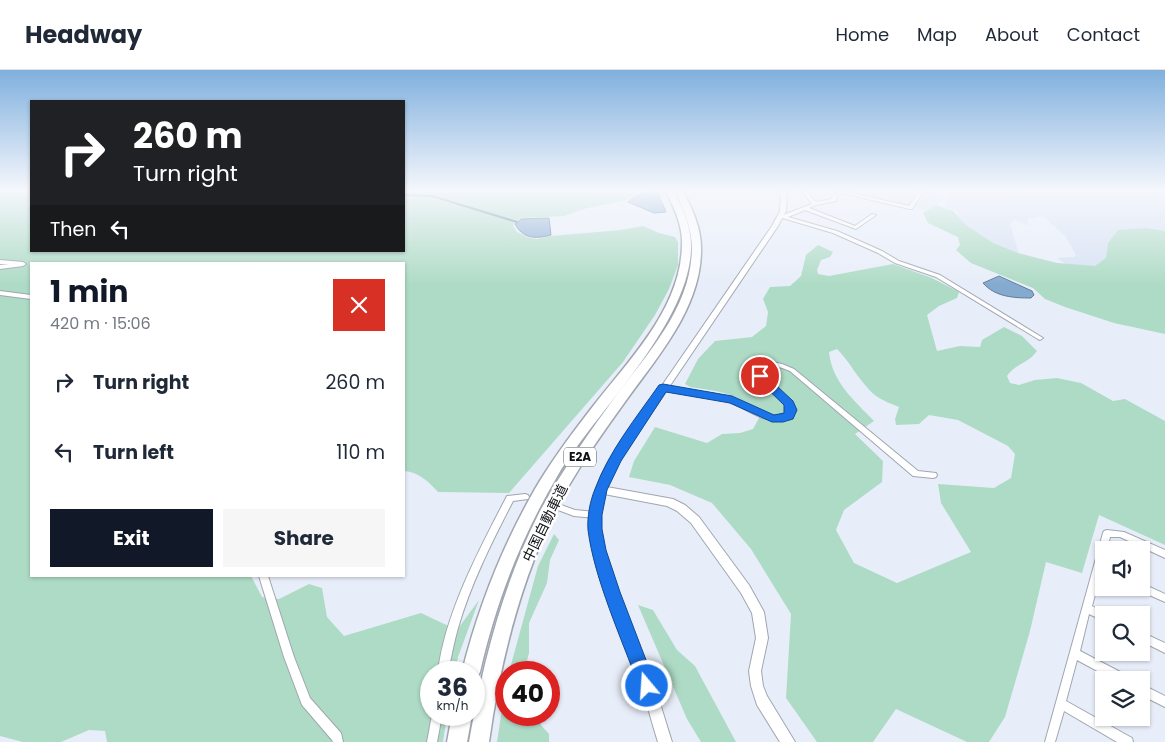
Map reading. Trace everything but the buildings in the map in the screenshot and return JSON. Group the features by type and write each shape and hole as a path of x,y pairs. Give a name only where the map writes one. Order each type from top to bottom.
{"highway":[{"name":"中国自動車道","path":"474,661 489,608 512,550 554,470 653,336 676,297 684,268 686,239 683,222"},
{"name":"中国自動車道","path":"479,742 492,670 508,610 528,555 547,512 592,439 656,352 680,315 695,269 697,240 692,222"},
{"path":"457,742 460,726"}],"street":[{"path":"665,742 642,668 612,592 599,550 595,529 595,515 601,490 615,460 778,222"},
{"path":"803,222 835,232 880,252 897,262 938,276 1040,338"},
{"path":"842,222 856,228 864,222"},
{"path":"0,262 23,264 0,267"},
{"path":"0,293 30,297"},
{"path":"663,388 732,400 760,414 772,418 783,418 789,416 791,410 789,404 760,376 759,370 772,364 781,365 792,370 802,378 916,474 933,475"},
{"path":"601,490 669,502 681,508 695,520 758,612 762,638 755,671 757,686 762,700 788,742"},
{"path":"446,661 459,608 489,540 510,498 525,497"},
{"path":"561,508 574,513 595,515"},
{"path":"1106,541 1107,533 1121,534 1136,541"},
{"path":"1150,547 1165,554"},
{"path":"263,577 288,657 306,700 337,737 338,742"},
{"path":"1050,742 1095,587"},
{"path":"1150,591 1165,598"},
{"path":"1088,609 1095,612"},
{"path":"1150,640 1165,648"},
{"path":"1075,654 1107,671"},
{"path":"1150,694 1165,702"},
{"path":"1062,704 1128,742"},
{"path":"432,742 434,726"}],"shaded area":[{"path":"961,222 1012,222 1010,224 1022,264 962,227"},
{"path":"1050,222 1165,222 1165,293 1070,267 1057,258 1074,257 1076,255 1066,237"}],"green space":[{"path":"0,222 30,222 30,252 405,252 405,222 516,222 513,225 517,232 537,239 643,226 675,237 678,242 678,265 669,289 655,315 623,362 509,493 438,492 419,475 405,471 405,262 30,262 30,577 252,577 262,597 279,599 309,584 322,588 327,617 344,636 421,613 457,630 479,600 457,661 420,661 420,726 445,726 443,742 107,742 105,731 89,730 61,742 23,742 0,736"},
{"path":"964,222 993,243 1018,253 1057,263 1095,266 1106,258 1108,243 1118,230 1146,228 1165,231 1165,334 1114,323 1045,299 1033,288 971,263 956,250 960,245 958,237 928,223"},
{"path":"818,245 833,252 830,257 821,260 817,270 818,274 829,276 893,264 932,278 959,292 957,298 939,306 927,315 937,351 960,346 980,347 982,340 1004,327 1022,336 1037,351 1030,359 1014,368 1007,376 1010,383 1019,385 1035,380 1057,378 1081,383 1113,401 1125,399 1165,421 1165,545 1099,515 1082,573 1046,562 1030,631 1005,717 989,742 967,742 896,709 873,742 817,742 786,698 791,614 751,549 712,503 670,485 629,477 634,461 655,427 707,443 722,434 740,433 753,429 760,416 746,402 728,394 690,387 685,384 698,359 715,341 752,337 766,326 768,312 763,299 770,287 790,286 801,276 806,255","holes":["837,349 873,393 899,407 895,419 896,425 919,424 929,415 958,420 1008,446 1015,454 1011,478 994,488 938,484 941,503 971,552 897,583 854,563 836,530 844,510 882,482 883,461 855,434 874,421 845,390 834,372 829,352"]},
{"path":"554,534 559,540 550,560 547,583 529,623 529,653 527,661 512,661 538,566"},
{"path":"638,605 653,610 677,650 695,666 736,742 701,742 687,719"},
{"path":"499,726 542,726 549,734 549,742 497,742"}],"water":[{"path":"517,222 550,222 551,235 530,237 522,233 515,224"},
{"path":"999,276 1032,291 1034,295 1031,298 1005,296 993,291 983,283"}],"route":[{"path":"647,686 642,668 612,592 599,550 595,529 595,515 601,490 615,460 663,388 732,400 772,418 789,416 791,410 789,404 760,376"}]}
